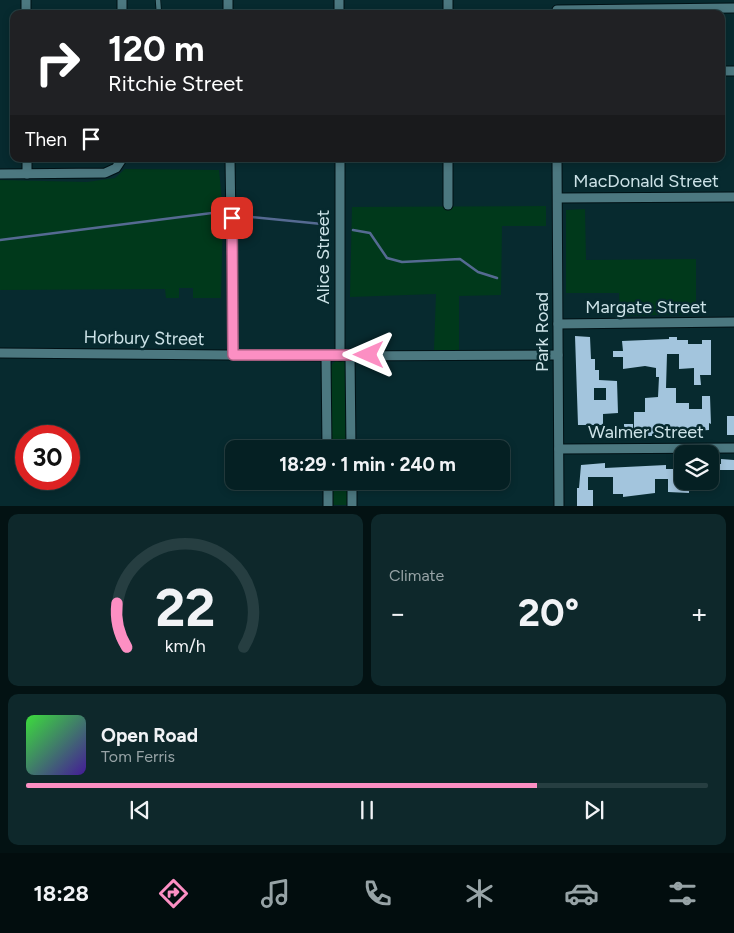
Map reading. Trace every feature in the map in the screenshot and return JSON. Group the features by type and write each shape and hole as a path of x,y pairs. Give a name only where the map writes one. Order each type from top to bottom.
{"street":[{"path":"557,8 734,8"},
{"path":"27,162 27,174"},
{"path":"0,174 105,173 116,168 120,162"},
{"path":"230,162 233,355"},
{"name":"Alice Street","path":"340,162 340,356"},
{"path":"448,162 448,205"},
{"name":"Park Road","path":"558,162 559,506"},
{"name":"MacDonald Street","path":"558,198 734,197"},
{"name":"Margate Street","path":"558,324 734,322"},
{"name":"Horbury Street","path":"0,353 326,356 558,355"},
{"path":"326,356 327,440"},
{"path":"350,356 351,440"},
{"name":"Walmer Street","path":"559,449 734,448"},
{"path":"328,490 328,506"},
{"path":"352,490 352,506"}],"green space":[{"path":"125,169 219,170 223,211 221,298 193,298 193,288 179,288 179,298 166,298 165,289 0,290 0,180 87,182 115,178"},
{"path":"546,206 546,226 502,226 501,295 459,296 459,350 434,351 436,294 350,297 352,207"},
{"path":"585,209 586,260 696,259 696,314 620,316 619,293 566,293 566,210"},
{"path":"336,360 344,361 346,365 347,440 331,440 330,367"},
{"path":"331,490 347,490 348,505 332,505"}],"building":[{"path":"575,336 590,337 591,359 595,359 595,370 599,370 599,380 617,381 618,413 603,414 603,425 578,425","holes":["594,388 606,388 606,400 594,400"]},
{"path":"669,337 677,337 677,340 688,340 688,344 702,344 702,340 711,340 711,375 700,375 701,385 694,385 694,368 679,369 679,354 667,354 666,388 676,388 676,403 689,403 689,409 702,409 702,396 710,396 711,424 709,423 709,430 679,432 679,429 655,429 655,436 645,436 645,428 634,429 634,412 645,412 645,398 658,397 659,377 656,377 656,368 645,366 623,369 623,357 613,357 613,351 623,351 622,341 669,339"},
{"path":"727,416 734,416 734,435 727,435"},
{"path":"624,424 633,424 633,434 610,435 610,428 624,427"},
{"path":"721,459 734,460 734,470 719,470 719,464 721,464"},
{"path":"605,463 605,468 666,465 666,469 674,469 674,490 689,490 689,493 668,492 668,479 655,479 655,493 623,497 623,494 613,494 613,477 588,477 588,490 593,490 593,506 577,506 577,488 579,488 581,465"}],"waterway":[{"path":"0,240 212,213"},
{"path":"242,216 322,224"},
{"path":"353,230 370,233 387,258 402,262 460,259 478,272 497,278"}],"route":[{"path":"232,218 233,355 369,355"}]}
